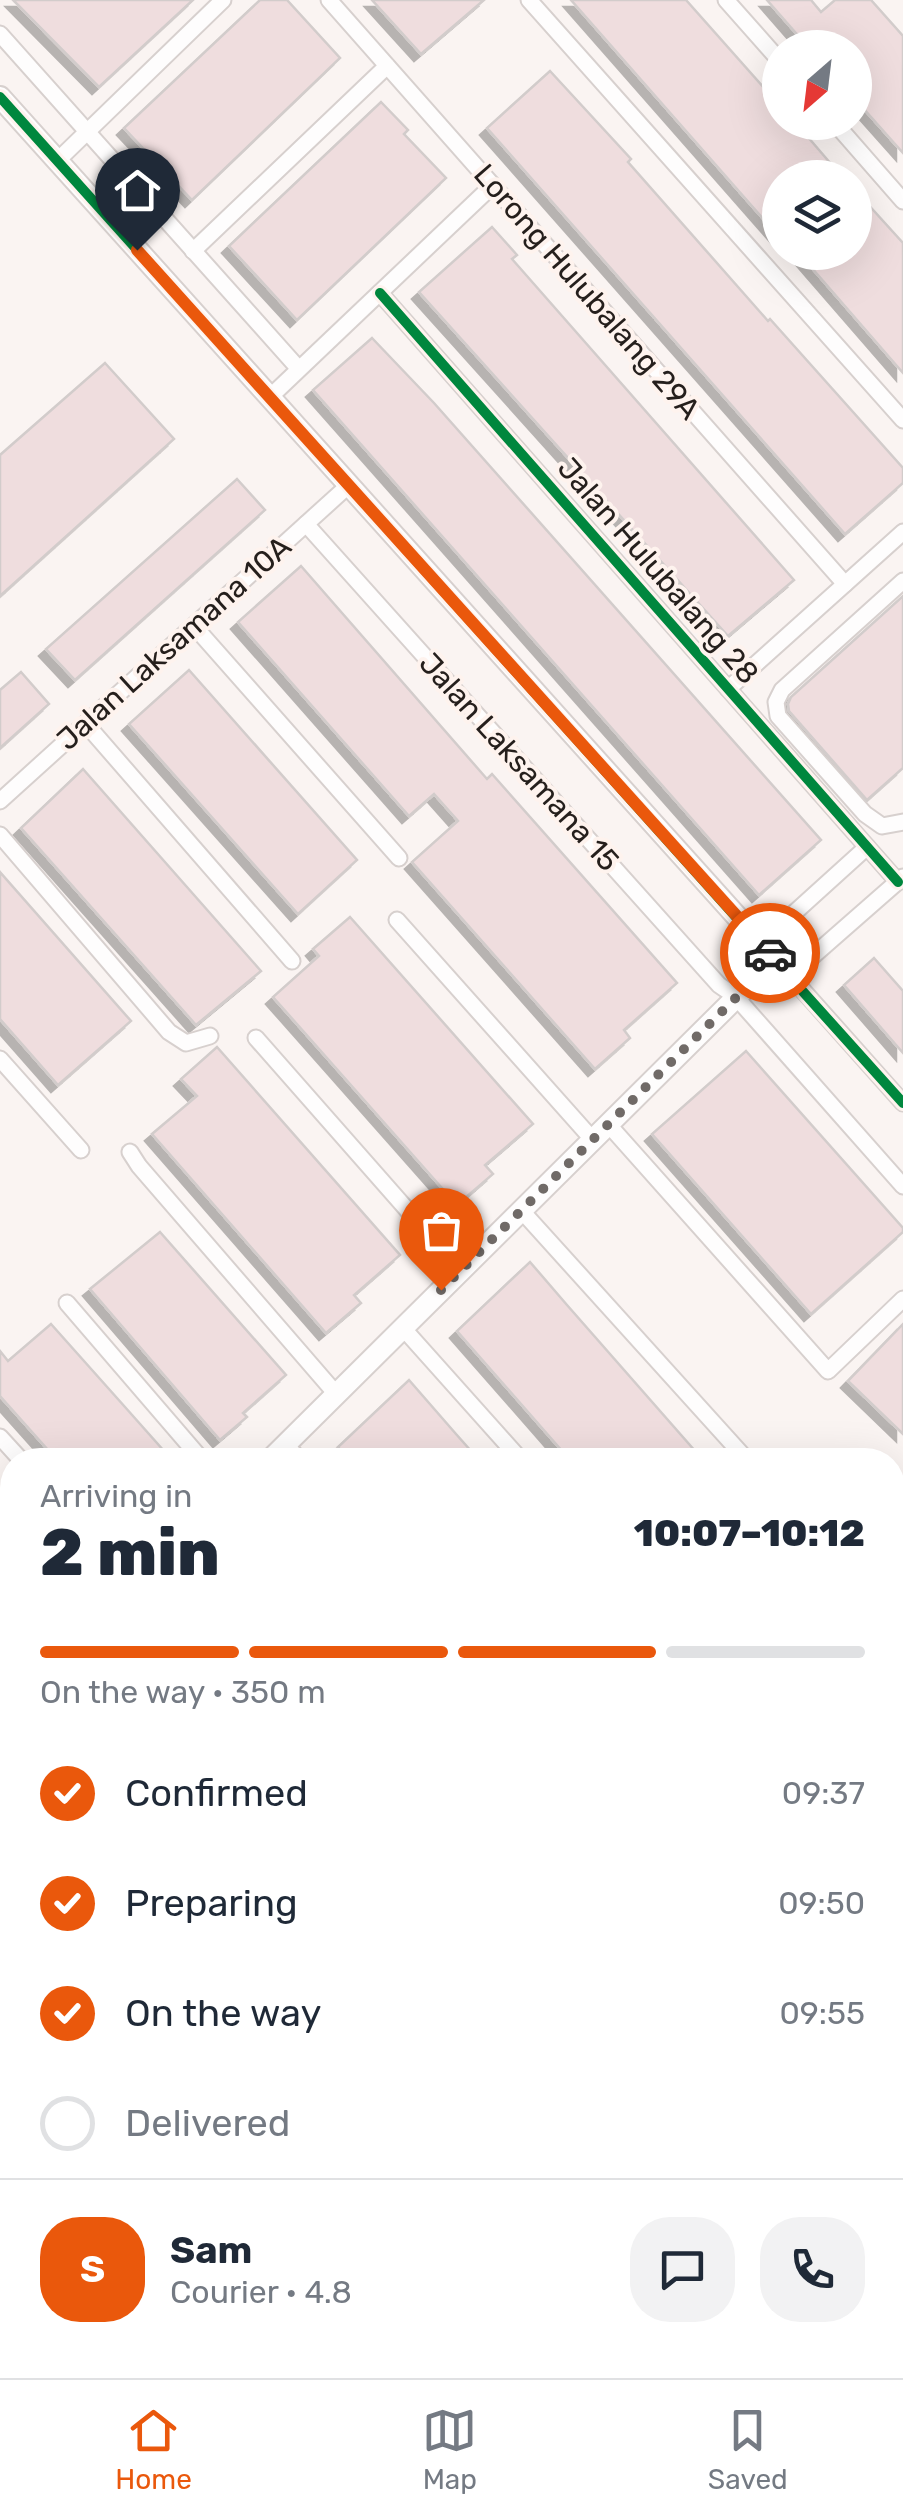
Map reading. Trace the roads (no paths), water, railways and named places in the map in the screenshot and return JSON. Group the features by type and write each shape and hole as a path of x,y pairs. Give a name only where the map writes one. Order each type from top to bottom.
{"street":[{"path":"57,161 223,0"},
{"name":"Lorong Hulubalang 29A","path":"329,0 845,584"},
{"path":"529,0 903,420"},
{"path":"726,0 762,41"},
{"path":"0,34 299,369"},
{"path":"193,250 387,66"},
{"path":"0,97 903,1103"},
{"path":"850,140 903,201"},
{"path":"270,397 493,185"},
{"name":"Jalan Hulubalang 28","path":"380,293 900,879"},
{"name":"Jalan Laksamana 10A","path":"0,802 349,485"},
{"name":"Jalan Laksamana 15","path":"306,524 903,1186"},
{"path":"728,689 903,532"},
{"path":"903,581 782,690 776,702 778,716 864,814 882,826 903,822"},
{"path":"194,626 399,858"},
{"path":"86,724 292,962"},
{"path":"0,835 161,1024 186,1042 210,1036"},
{"path":"296,1448 337,1395 735,996 768,951 868,847"},
{"path":"790,976 900,879"},
{"path":"397,920 592,1140"},
{"path":"256,1038 460,1271"},
{"path":"0,1060 81,1150"},
{"path":"608,1124 828,1371 903,1299"},
{"path":"130,1152 337,1395"},
{"path":"522,1210 736,1448"},
{"path":"67,1304 192,1448"},
{"path":"403,1328 510,1448"}]}
